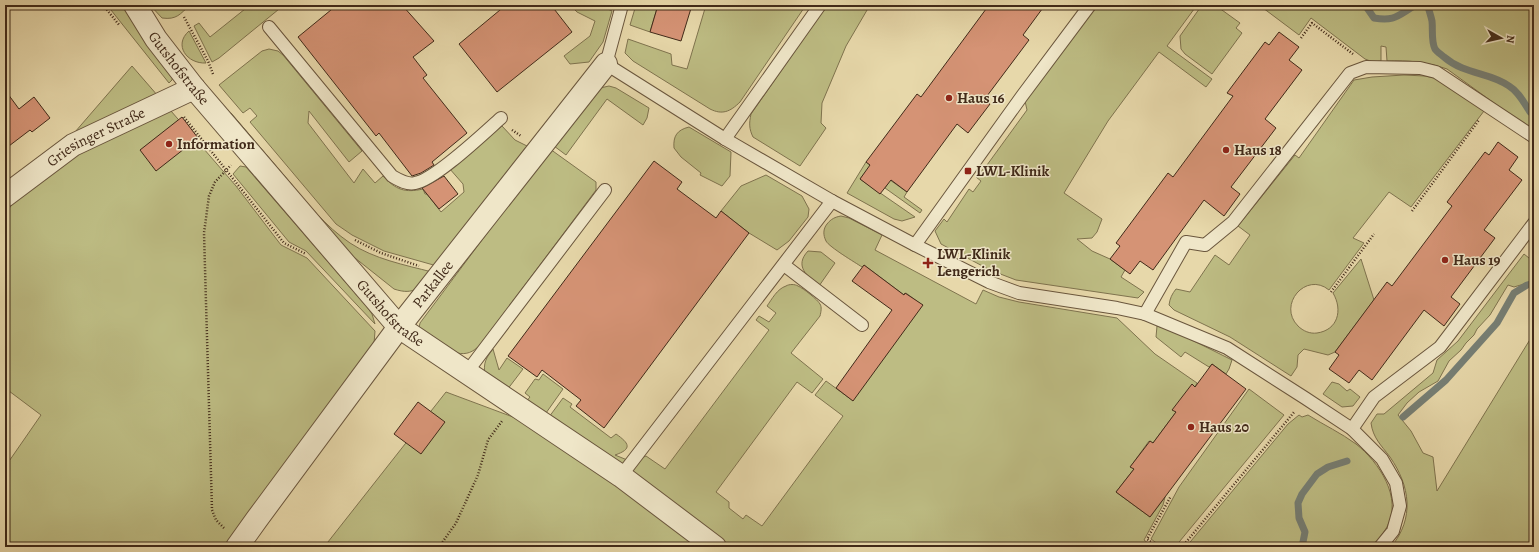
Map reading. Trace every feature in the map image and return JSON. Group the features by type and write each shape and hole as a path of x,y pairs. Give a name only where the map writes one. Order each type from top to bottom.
{"street":[{"name":"Gutshofstraße","path":"135,5 156,39 185,92 246,149 399,327 621,476 715,547"},
{"name":"Parkallee","path":"238,545 399,327 606,64"},
{"name":"Griesinger Straße","path":"5,196 73,144 185,92"}],"lane":[{"path":"622,5 606,64 725,139 832,201 989,282 1019,293 1117,308 1145,314 1227,348 1352,429 1382,458 1396,484 1400,506 1393,531 1380,547"},
{"path":"725,139 820,5"},
{"path":"915,245 1022,96 1090,5"},
{"path":"269,27 392,176 402,182 414,184 434,174 505,122"},
{"path":"1145,314 1186,242 1205,245 1233,222 1350,73 1366,67 1420,68 1436,72 1534,137"},
{"path":"467,372 605,190"},
{"path":"621,476 832,201"},
{"path":"1352,429 1374,397 1440,347 1534,223"},
{"path":"784,265 862,325"}],"path":[{"path":"184,17 208,61 213,75"},
{"path":"1301,38 1312,23 1362,61 1366,67"},
{"path":"185,92 178,110 284,243 308,255"},
{"path":"1412,211 1489,107"},
{"path":"505,122 524,138"},
{"path":"238,545 216,520 212,510 204,233 209,196 215,182 246,149"},
{"path":"1331,292 1374,234"},
{"path":"348,237 381,253 442,272"},
{"path":"1182,547 1295,412 1305,398"},
{"path":"439,547 456,523 478,475 488,440 505,417"},
{"path":"1158,547 1147,539 1171,496"}],"shaded area":[{"path":"107,5 124,5 173,76 169,83"},
{"path":"150,5 190,5 178,16 162,18"},
{"path":"250,5 284,5 219,58 212,62 194,26 199,23 210,37"},
{"path":"570,5 600,5 612,11 603,42 589,62 570,64 564,56 590,36 595,21 577,12"},
{"path":"636,5 658,5 650,32 630,25"},
{"path":"706,5 806,5 740,102 726,112 718,112 710,109 633,61 625,53 628,39 671,54 672,65 687,69"},
{"path":"827,5 870,5 846,46 822,103 821,123 826,128 800,166 753,137 750,129 750,117"},
{"path":"1096,5 1197,5 1167,46 1212,79 1206,87 1159,52 1108,121 1064,193 1102,219 1097,232 1092,238 1077,239 1092,251 1110,259 1125,270 1121,277 1144,292 1138,298 1016,280 990,270 941,244 935,231 944,219 947,222 969,189 973,192 981,181 976,177 987,165 1027,110 1025,101"},
{"path":"1202,5 1215,5 1240,23 1236,28 1242,33 1212,74 1185,54 1181,49 1180,36"},
{"path":"1259,5 1534,5 1534,132 1447,69 1417,62 1387,61 1386,47 1381,46 1381,61 1373,62 1365,59 1311,18 1299,35"},
{"path":"189,31 206,63 193,60 184,53 182,42 184,36"},
{"path":"269,49 278,51 283,55 362,151 349,162 309,111 308,123 354,183 363,169 375,183 383,176 392,184 401,189 411,191 423,189 425,194 427,194 441,212 464,192 463,184 449,168 502,126 515,140 527,146 437,266 384,251 352,235 336,224 250,122 257,116 250,108 243,113 219,85 262,51"},
{"path":"132,66 236,186 281,245 307,258 375,331 374,344 242,528 222,547 5,547 5,467 41,415 5,388 5,213"},
{"path":"1404,75 1425,76 1439,79 1484,111 1411,207 1389,192 1353,238 1364,243 1329,290 1320,285 1312,285 1297,293 1293,300 1291,309 1292,318 1298,326 1309,333 1317,333 1330,328 1337,318 1338,312 1338,306 1333,293 1361,259 1374,300 1335,352 1328,355 1304,349 1298,355 1297,367 1291,376 1230,337 1174,310 1169,305 1171,296 1176,289 1190,292 1215,255 1229,265 1250,235 1238,226 1295,155 1299,158 1354,80"},
{"path":"609,86 616,88 649,108 647,118 643,125 607,99 566,155 554,146 600,88"},
{"path":"231,113 324,222 359,249 390,261 432,272 424,282 412,291 401,291 394,289 345,250 226,116"},
{"path":"689,127 731,152 730,176 722,186 700,175 701,173 681,157 674,148 674,140 677,134 681,130"},
{"path":"550,149 596,182 596,190 480,345 470,352 464,354 457,353 419,328 420,323"},
{"path":"866,162 871,166 860,179 915,217 902,221 894,219 847,193"},
{"path":"240,166 246,167 367,307 372,314 375,324 306,251 289,242 233,174"},
{"path":"766,175 802,196 809,209 808,217 789,241 777,250 749,233 721,211 741,186"},
{"path":"890,180 907,192 904,197 922,210 920,213 885,188"},
{"path":"841,216 849,218 882,235 875,250 976,304 983,290 999,297 1019,302 1117,318 1155,354 1197,383 1195,387 1192,385 1173,410 1176,412 1153,443 1149,441 1131,466 1134,469 1116,492 1150,517 1165,497 1163,505 1144,540 1153,547 324,547 446,392 588,445 549,417 563,398 572,404 570,407 611,438 616,434 624,440 627,448 621,453 615,455 637,464 641,458 646,456 665,469 769,330 756,320 759,316 769,322 776,313 767,306 775,294 787,285 797,285 819,302 821,310 820,316 791,353 823,379 812,393 797,382 716,492 729,502 729,508 743,519 746,515 762,526 843,416 815,395 826,381 852,400 922,305 906,293 904,295 864,265 862,267 828,244 824,237 825,228 832,220"},
{"path":"808,251 821,252 835,263 819,286 810,278 802,266 804,256"},
{"path":"1524,254 1534,262 1534,281 1514,287 1508,285 1490,315 1461,350 1449,361 1438,381 1419,392 1407,403 1398,415 1411,431 1423,453 1433,457 1437,491 1534,333 1534,547 1391,547 1399,536 1404,525 1407,513 1407,502 1402,479 1397,468 1376,437 1371,423 1377,414 1384,414 1433,373 1437,360 1458,341"},
{"path":"1157,326 1174,331 1232,360 1226,374 1212,364 1209,367 1185,352 1181,357 1156,337"},
{"path":"493,349 499,370 507,358 523,369 507,390 485,375 484,367"},
{"path":"543,374 563,389 546,413 544,411 542,414 525,403 530,397 525,393 535,379 539,380"},
{"path":"1332,382 1339,384 1347,391 1350,389 1360,397 1353,406 1342,407 1323,394"},
{"path":"1249,389 1284,415 1175,547 1162,547 1151,539 1179,487"},
{"path":"1299,415 1302,417 1308,415 1356,444 1373,460 1386,481 1392,504 1391,516 1387,527 1372,547 1186,547 1288,424"}],"building":[{"path":"337,5 402,5 434,41 413,57 427,75 423,78 467,133 432,162 434,165 421,173 412,176 379,133 376,136 298,37"},
{"path":"506,5 551,5 572,32 497,92 459,44"},
{"path":"658,5 692,5 681,41 650,32"},
{"name":"Haus 16","path":"989,5 1045,5 1023,35 1029,40 984,100 990,104 968,133 957,124 907,192 891,180 880,194 860,179 870,165 866,162 917,94 921,97"},
{"name":"Haus 18","path":"1279,32 1299,47 1289,60 1302,70 1265,119 1276,128 1231,187 1240,194 1224,216 1204,200 1153,270 1140,261 1130,274 1110,259 1120,246 1116,243 1168,173 1173,177 1233,96 1227,93 1265,42 1269,45"},
{"path":"5,90 19,109 34,97 50,118 32,132 30,130 5,149"},
{"name":"Information","path":"182,117 198,138 156,171 140,150"},
{"name":"Haus 19","path":"1498,142 1518,157 1509,170 1522,180 1484,230 1495,238 1451,297 1460,304 1444,326 1424,310 1372,380 1359,370 1349,383 1329,369 1339,355 1335,352 1387,282 1392,286 1452,206 1447,202 1485,152 1489,155"},
{"path":"654,161 682,182 677,189 716,218 721,211 749,233 604,428 576,406 581,400 542,370 537,377 508,356"},
{"path":"444,176 458,194 439,209 422,188"},
{"path":"864,265 904,295 905,293 923,305 853,401 836,388 892,310 852,281"},
{"name":"Haus 20","path":"1212,364 1246,389 1150,517 1116,492 1134,469 1130,467 1150,441 1153,443 1176,412 1172,410 1192,384 1195,387"},
{"path":"418,402 445,422 421,454 394,434"}],"waterway":[{"path":"1365,5 1374,18 1381,19 1396,17 1416,5"},
{"path":"1419,5 1428,6 1432,21 1433,43 1437,51 1452,63 1460,67 1502,81 1513,88 1530,112"},
{"path":"1403,417 1446,380 1497,323 1514,293 1527,285 1534,283"},
{"path":"1302,547 1305,532 1299,518 1298,503 1302,494 1317,474 1328,467 1347,461"}],"place":[{"name":"Haus 16","path":"949,98"},
{"name":"Information","path":"169,144"},
{"name":"Haus 18","path":"1226,150"},
{"name":"LWL-Klinik","path":"968,171"},
{"name":"Haus 19","path":"1445,260"},
{"name":"LWL-Klinik Lengerich","path":"928,263"},
{"name":"Haus 20","path":"1191,427"}]}
